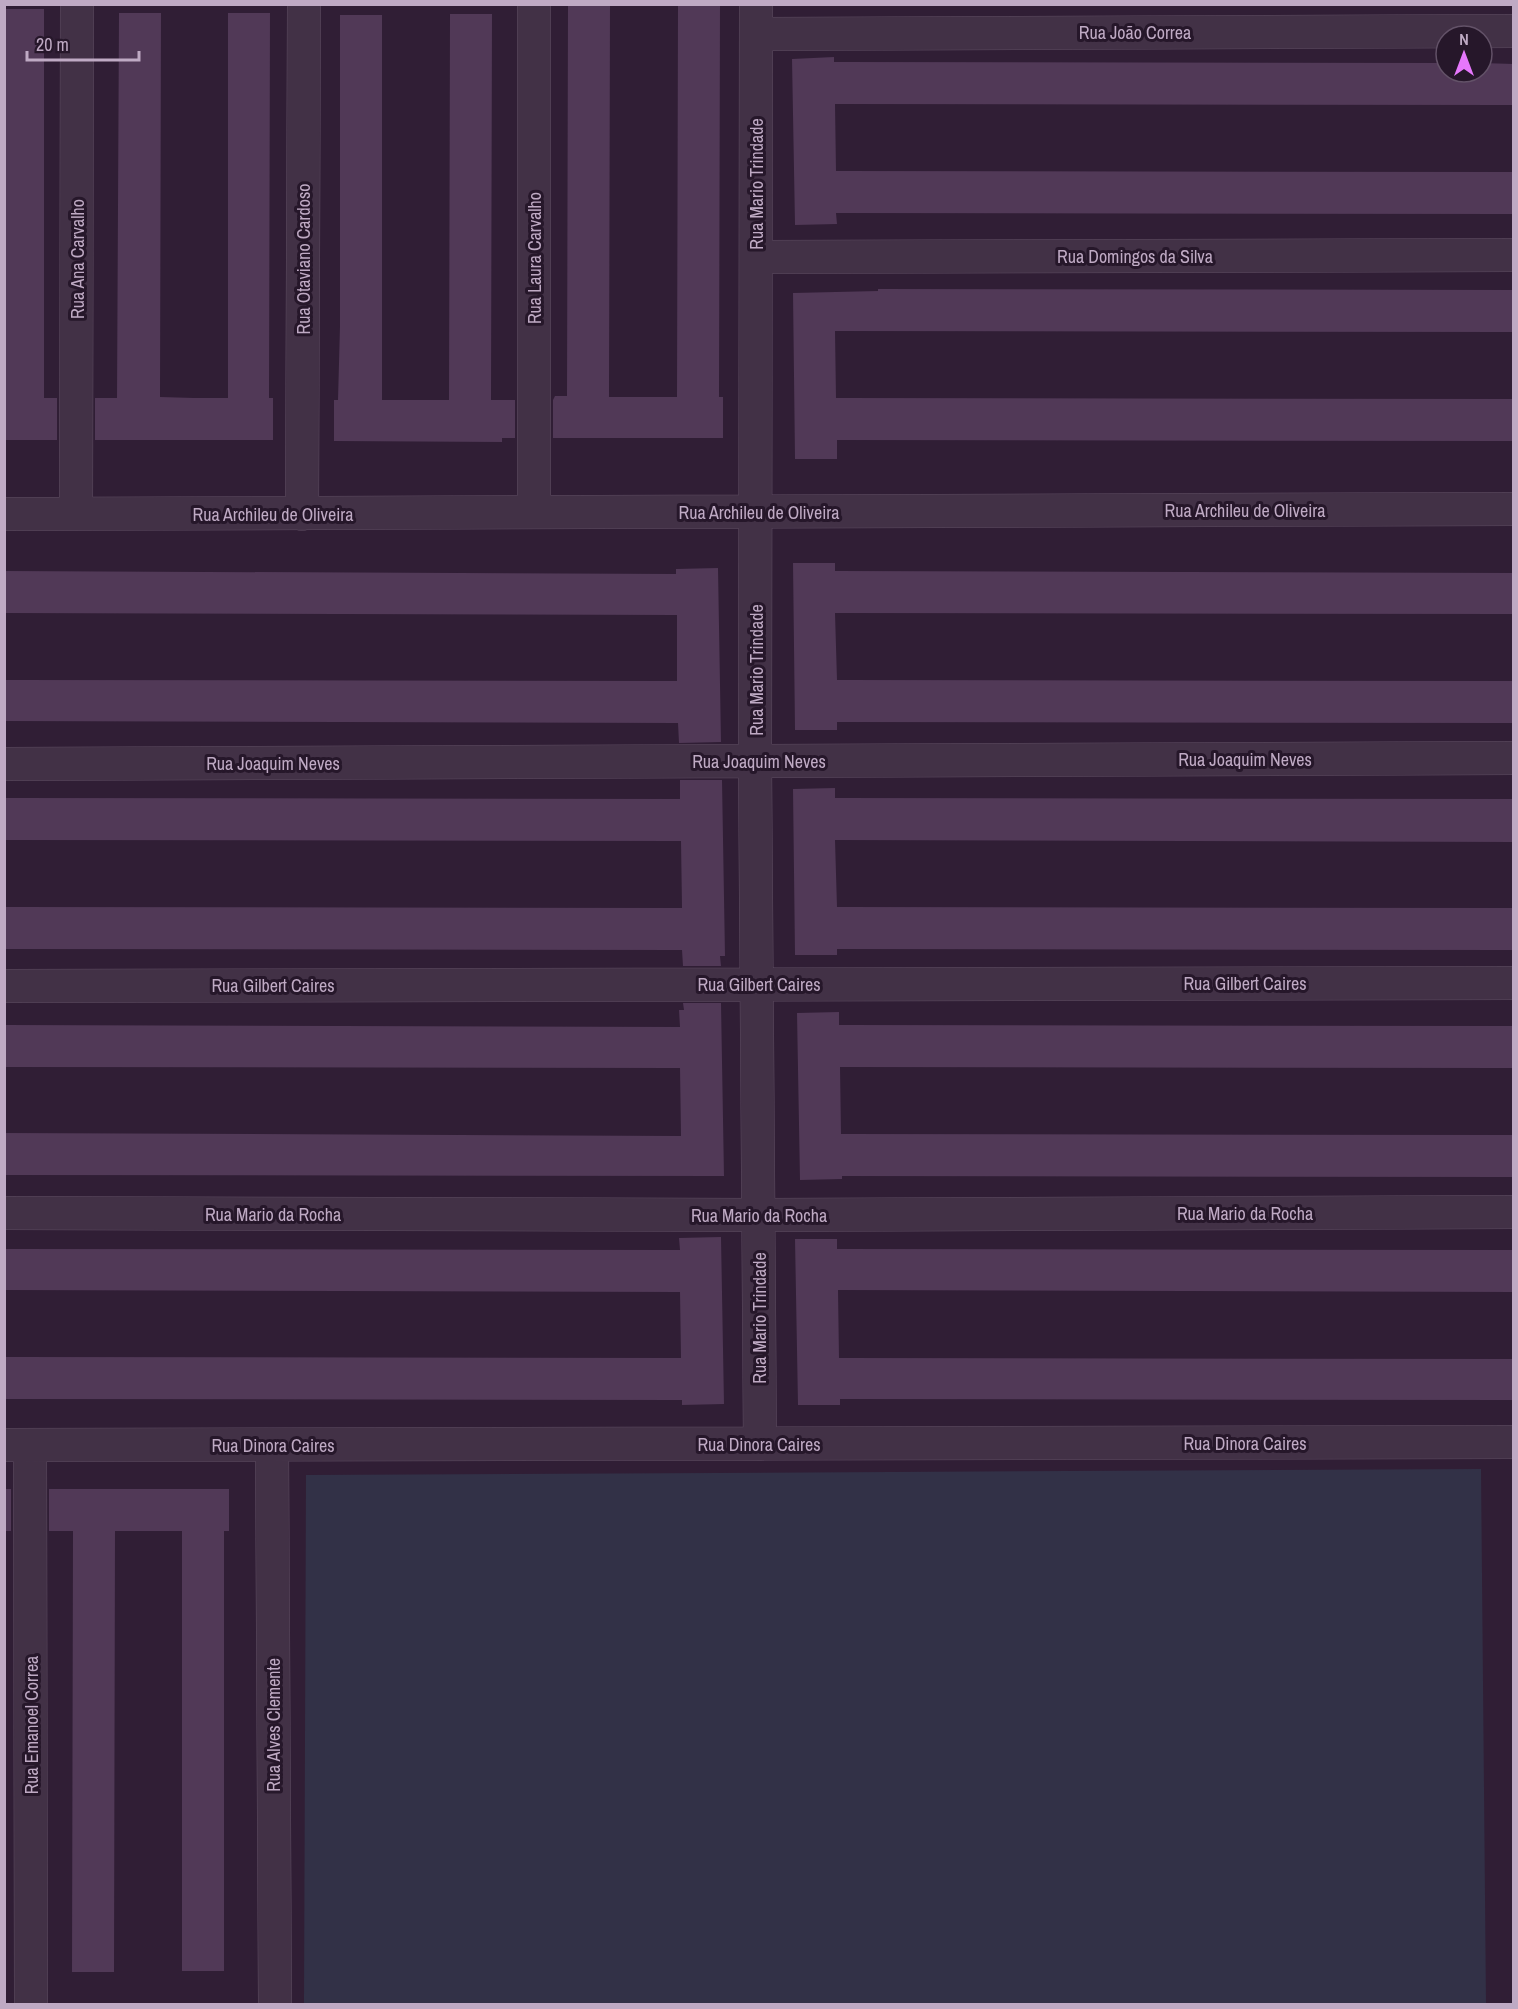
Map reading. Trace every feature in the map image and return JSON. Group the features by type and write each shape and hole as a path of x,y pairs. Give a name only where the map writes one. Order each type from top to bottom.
{"street":[{"name":"Rua Ana Carvalho","path":"76,514 77,4"},
{"name":"Rua Otaviano Cardoso","path":"302,514 304,4"},
{"name":"Rua Laura Carvalho","path":"534,4 534,512"},
{"name":"Rua João Correa","path":"756,19 1514,31"},
{"name":"Rua Mario Trindade","path":"756,19 755,761 760,1444"},
{"name":"Rua Domingos da Silva","path":"756,257 1514,255"},
{"name":"Rua Archileu de Oliveira","path":"4,514 1514,509"},
{"name":"Rua Joaquim Neves","path":"4,764 1514,758"},
{"name":"Rua Gilbert Caires","path":"4,986 1514,983"},
{"name":"Rua Mario da Rocha","path":"4,1213 759,1215 1514,1212"},
{"name":"Rua Dinora Caires","path":"17,1445 1514,1442"},
{"name":"Rua Emanoel Correa","path":"17,1445 31,2004"},
{"name":"Rua Alves Clemente","path":"272,1445 275,2004"}],"shaded area":[{"path":"1481,1469 1486,2004 304,2004 306,1475"}],"building":[{"path":"568,6 610,6 609,397 677,397 678,6 720,6 719,397 723,397 723,438 553,438 553,400 555,396 567,396"},
{"path":"4,9 44,9 44,398 57,398 57,440 4,440"},
{"path":"119,13 161,13 160,397 228,398 228,13 270,13 269,398 273,398 273,440 95,440 95,398 117,398"},
{"path":"450,14 492,14 491,400 515,400 515,438 502,438 502,442 334,441 334,400 338,400 340,326 340,15 382,15 382,400 449,400"},
{"path":"834,57 834,62 1434,63 1434,84 1494,84 1494,63 1514,64 1514,105 835,104 836,171 1514,172 1514,214 836,213 837,224 795,225 792,59"},
{"path":"878,289 1514,290 1514,332 835,331 836,398 1514,399 1514,441 837,440 837,459 795,459 793,293 878,291"},
{"path":"793,563 835,563 835,571 1514,573 1514,614 835,613 837,680 1514,681 1514,723 837,722 837,730 795,730"},
{"path":"718,568 721,742 679,743 678,723 4,721 4,680 677,681 677,615 4,613 4,571 676,574 676,569"},
{"path":"680,780 722,780 725,956 720,956 721,966 683,966 682,950 4,949 4,907 682,908 681,841 4,840 4,798 680,799"},
{"path":"835,788 835,798 1514,799 1514,842 835,840 837,907 1514,908 1514,950 837,949 837,955 795,955 793,789"},
{"path":"683,1003 721,1003 724,1176 4,1175 4,1133 681,1136 680,1068 4,1067 4,1025 680,1027 679,1010 684,1010"},
{"path":"839,1012 839,1025 1514,1026 1514,1068 840,1067 841,1134 1514,1135 1514,1177 842,1176 842,1179 800,1180 797,1013"},
{"path":"721,1237 724,1404 682,1405 682,1400 4,1399 4,1357 681,1358 680,1292 4,1290 4,1249 680,1250 679,1238"},
{"path":"795,1239 837,1239 837,1249 1514,1250 1514,1292 838,1290 839,1358 1514,1359 1514,1400 840,1399 840,1405 798,1405"},
{"path":"4,1489 11,1489 11,1531 4,1531"},
{"path":"49,1489 229,1489 229,1531 224,1531 224,1971 182,1971 182,1531 115,1531 114,1972 72,1972 73,1531 49,1531"}]}
